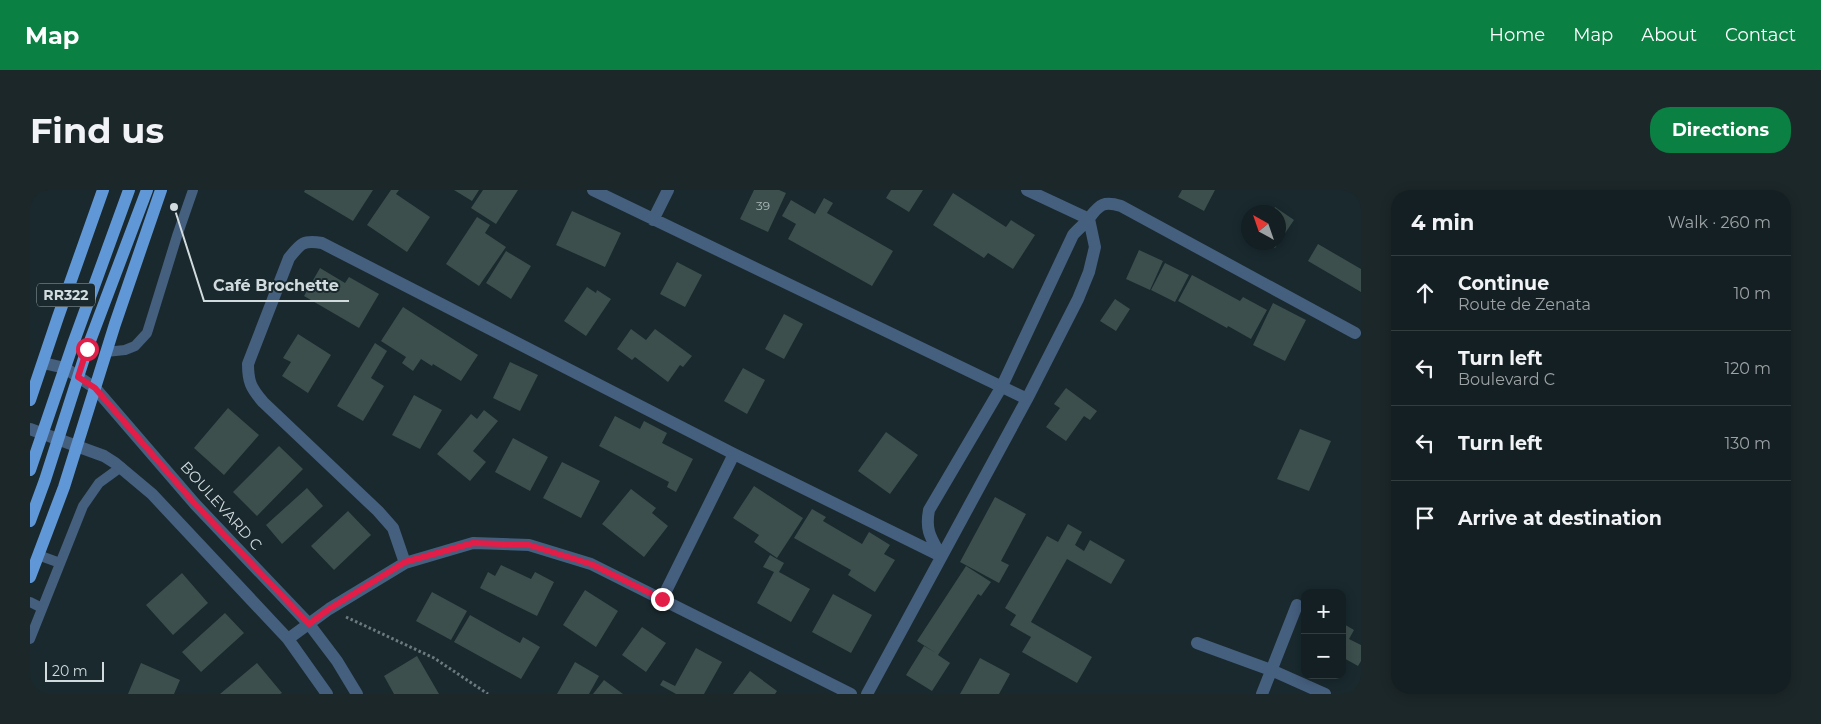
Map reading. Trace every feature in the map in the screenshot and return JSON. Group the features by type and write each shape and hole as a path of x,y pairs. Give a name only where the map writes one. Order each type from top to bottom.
{"main road":[{"name":"RR322","path":"30,400 104,190"},
{"name":"RR322","path":"30,470 129,190"},
{"name":"RR322","path":"30,520 78,377 147,190"},
{"path":"30,577 64,487 106,352 161,190"}],"street":[{"path":"593,190 1027,399"},
{"path":"653,220 668,190"},
{"path":"1027,190 1089,219"},
{"path":"942,556 929,535 927,522 929,510 1002,386 1073,235 1089,219 1096,208 1102,204 1110,203 1121,206 1354,333"},
{"path":"867,694 1027,399 1078,299 1089,272 1095,247 1089,219"},
{"path":"405,562 393,528 378,511 263,402 254,392 248,379 248,364 289,258 300,245 309,241 322,243 734,454 942,556"},
{"name":"BOULEVARD C","path":"43,363 65,368 95,388 195,504 309,624 337,661 357,694"},
{"path":"30,429 104,456 121,467 152,494 288,639 327,694"},
{"path":"662,599 734,454"},
{"path":"288,639 329,609 405,562 473,543 529,545 591,564 851,694"},
{"path":"1262,694 1297,605"},
{"path":"1197,643 1271,670 1325,694"}],"lane":[{"path":"106,352 116,352 130,348 142,340 147,333 193,190"},
{"path":"30,640 33,625 42,608 83,506 90,494 109,474 121,467"},
{"path":"38,554 60,563"},
{"path":"30,602 42,608"}],"path":[{"path":"329,609 434,658 488,694"}],"building":[{"path":"305,190 373,190 353,221 304,192"},
{"path":"391,190 399,190 396,194 430,217 407,252 367,225"},
{"path":"454,190 479,190 472,201"},
{"path":"483,190 518,190 496,224 471,208"},
{"path":"754,190 779,190 786,193 768,232 740,219"},
{"path":"891,190 923,190 909,212 886,198"},
{"path":"1182,190 1215,190 1204,211 1178,197"},
{"path":"953,193 1006,227 1011,220 1035,235 1013,269 988,253 984,258 933,225"},
{"path":"824,198 833,203 827,213 893,251 872,286 788,239 796,224 782,216 791,200 815,214"},
{"path":"572,211 621,233 605,267 556,245"},
{"path":"1286,215 1294,220 1286,232"},
{"path":"477,217 490,225 485,233 506,247 479,286 446,264"},
{"path":"1318,244 1361,269 1361,292 1308,261"},
{"path":"1139,250 1163,261 1150,290 1126,279"},
{"path":"506,251 531,266 511,299 486,283"},
{"path":"677,262 702,275 685,307 660,294"},
{"path":"1165,263 1189,275 1175,302 1151,290"},
{"path":"320,268 345,283 349,277 379,294 359,328 304,296"},
{"path":"1192,275 1240,301 1243,297 1267,310 1251,339 1178,301"},
{"path":"587,287 596,293 597,290 611,299 586,336 564,321"},
{"path":"1115,299 1130,309 1116,331 1100,321"},
{"path":"1273,303 1306,320 1285,361 1253,345"},
{"path":"403,307 478,355 461,381 421,359 413,371 402,363 406,357 381,341"},
{"path":"784,314 803,324 784,359 765,349"},
{"path":"631,329 646,340 655,329 692,356 683,367 680,365 668,382 635,357 632,360 617,349"},
{"path":"298,334 331,355 308,393 282,376 291,362 283,358"},
{"path":"375,343 387,351 371,378 384,386 363,421 337,406"},
{"path":"510,362 538,375 520,411 493,398"},
{"path":"743,368 765,380 747,414 724,401"},
{"path":"1066,388 1097,411 1090,420 1084,416 1066,441 1046,427 1060,408 1054,404"},
{"path":"414,395 442,410 420,449 392,435"},
{"path":"228,408 259,435 224,475 194,448"},
{"path":"484,410 498,421 473,451 486,462 470,481 437,454 471,414 477,419"},
{"path":"615,416 640,429 644,421 667,433 662,443 693,459 676,492 667,487 669,482 599,446"},
{"path":"1300,429 1331,441 1309,491 1277,479"},
{"path":"886,432 918,455 890,494 858,471"},
{"path":"513,438 548,457 530,491 495,472"},
{"path":"279,446 303,469 257,516 233,492"},
{"path":"562,462 600,481 581,518 543,498"},
{"path":"754,486 803,518 777,558 754,542 759,535 733,518"},
{"path":"307,488 323,506 282,544 266,525"},
{"path":"631,489 656,508 652,513 668,526 644,557 602,524"},
{"path":"995,497 1026,514 1001,561 1009,565 999,583 960,562"},
{"path":"812,509 826,517 823,521 862,544 869,532 890,545 884,554 895,560 875,592 848,575 851,570 794,538"},
{"path":"348,511 371,535 334,570 311,546"},
{"path":"1068,524 1082,532 1075,545 1084,551 1090,540 1125,560 1111,584 1067,559 1031,622 1092,657 1077,683 1022,652 1031,637 1010,625 1016,615 1005,608 1047,536 1058,542"},
{"path":"770,555 784,563 779,572 810,589 791,622 757,603 774,572 763,567"},
{"path":"501,565 531,579 535,572 554,582 537,616 480,588 488,572 495,576"},
{"path":"966,566 991,582 981,596 978,594 938,655 950,663 932,691 906,675 924,646 936,653 917,641"},
{"path":"182,573 208,603 173,635 146,605"},
{"path":"585,590 618,611 596,647 563,625"},
{"path":"432,592 467,611 451,640 416,621"},
{"path":"833,594 872,615 851,653 812,632"},
{"path":"225,613 244,633 201,672 182,652"},
{"path":"470,615 520,643 523,637 540,647 521,679 454,642"},
{"path":"1346,625 1354,630 1349,639 1361,645 1361,661 1358,666 1346,659"},
{"path":"642,627 666,643 646,672 622,655"},
{"path":"696,648 722,662 704,694 676,694 660,685 663,680 675,686"},
{"path":"417,656 439,694 394,694 384,676"},
{"path":"980,658 1010,674 999,694 960,694"},
{"path":"575,662 599,676 589,694 557,694"},
{"path":"141,663 180,680 174,694 128,694"},
{"path":"257,663 282,693 220,694"},
{"path":"750,671 777,691 775,694 733,694"},
{"path":"604,680 623,694 593,694"}],"place":[{"name":"Café Brochette","path":"174,207"}],"route":[{"path":"87,349 78,377 95,388 195,504 309,624 329,609 405,562 473,543 529,545 591,564 662,599"}]}
